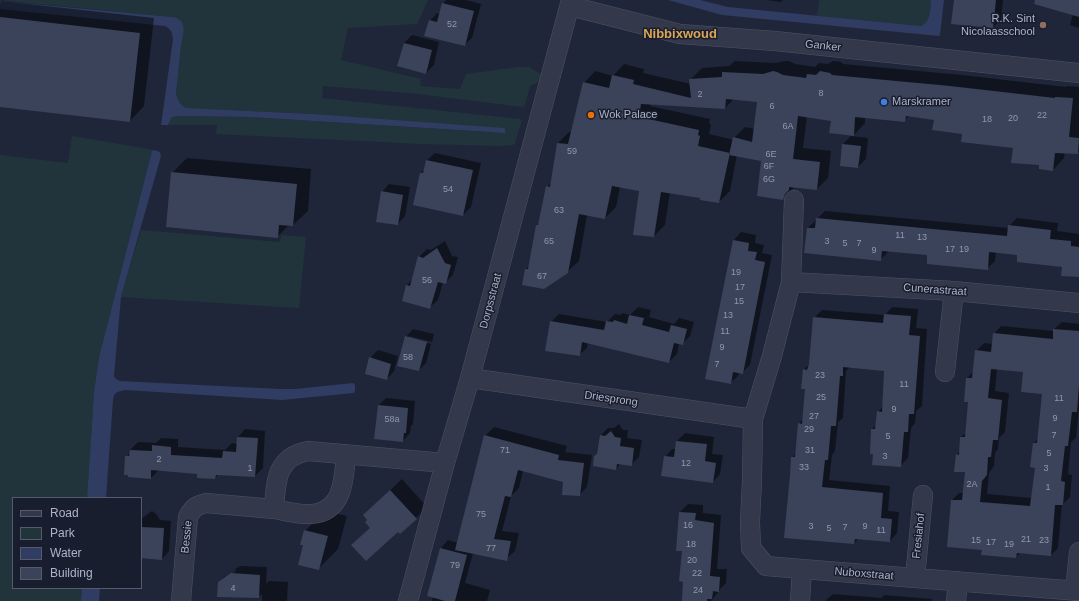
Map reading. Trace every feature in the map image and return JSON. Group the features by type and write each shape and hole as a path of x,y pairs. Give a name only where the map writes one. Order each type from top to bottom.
{"street":[{"name":"Ganker","path":"570,3 680,34 774,41 1079,73"},
{"name":"Dorpsstraat","path":"408,601 444,463 470,378 570,3"},
{"path":"794,200 791,282 772,356 753,419 750,522 751,548 766,566 802,569 800,601"},
{"name":"Cunerastraat","path":"791,282 954,291 1079,303"},
{"path":"946,372 954,291"},
{"name":"Driesprong","path":"470,378 753,419"},
{"path":"274,509 275,493 281,468 286,461 300,452 308,450 444,463"},
{"name":"Bessie","path":"181,601 188,517 192,510 199,505 206,503 311,514 320,512 327,509 339,497 343,486 346,454"},
{"name":"Fresiahof","path":"915,578 923,495"},
{"path":"1077,591 1079,552"},
{"name":"Nuboxstraat","path":"802,569 1077,591"},
{"path":"956,601 958,581"}],"green space":[{"path":"0,0 428,0 417,24 348,28 341,60 421,79 420,86 460,89 466,74 518,67 529,67 541,74 540,81 530,86 525,105 523,107 410,93 323,86 322,98 520,119 522,120 515,143 513,145 422,144 216,134 217,125 168,125 171,118 176,116 250,117 500,133 313,114 186,108 182,105 176,94 184,30 177,18"},
{"path":"819,0 931,0 927,21 921,26 817,16"},
{"path":"72,136 154,150 152,152 99,357 94,393 87,497 12,497 12,589 82,589 81,601 0,601 0,155 68,163"},
{"path":"141,230 280,242 281,235 306,237 299,308 121,297"}],"water":[{"path":"668,0 700,0 728,7 921,26 927,21 931,0 944,0 939,36 722,15"},
{"path":"0,1 177,18 182,22 184,30 176,94 182,105 186,108 313,114 504,128 505,133 250,117 176,116 171,118 168,125 161,125 173,39 169,28 165,26 0,9"},
{"path":"154,150 160,152 161,156 121,297 114,376 116,379 120,381 280,389 295,389 353,383 355,385 355,391 354,393 282,400 125,390 118,392 114,395 113,400 106,497 87,497 94,392 99,357 152,151"},
{"path":"82,589 100,589 99,601 81,601"}],"building":[{"path":"954,0 996,0 993,28 951,24"},
{"path":"1035,0 1079,0 1079,17 1034,4"},
{"path":"442,3 474,11 465,46 424,36 429,20 437,22"},
{"path":"0,17 140,33 130,122 0,107"},
{"path":"404,43 432,50 426,74 397,66"},
{"path":"773,71 783,75 806,78 807,74 816,75 820,71 830,73 832,75 1055,98 1073,98 1069,137 1079,138 1078,154 1055,153 1053,171 1039,169 1039,165 1011,163 1013,148 961,142 962,134 932,130 934,120 906,116 905,122 855,117 854,136 829,133 831,121 798,116 793,159 820,162 817,190 789,187 789,190 785,194 783,200 757,196 761,161 730,155 719,203 700,200 700,198 661,192 654,237 633,235 639,191 612,186 605,219 579,214 568,273 544,289 522,285 525,269 528,269 536,225 538,225 546,186 550,187 557,143 568,144 583,82 609,88 612,75 634,80 633,84 691,98 689,79 722,77 722,72 763,74","holes":["726,99 757,102 752,142 733,137 729,153 698,146 700,136 698,135 699,130 639,117 641,104 725,109"]},
{"path":"842,144 861,146 858,168 840,166"},
{"path":"426,160 473,170 463,216 413,205 420,173 423,173"},
{"path":"171,172 297,184 293,226 279,225 278,238 166,227"},
{"path":"381,191 403,195 398,225 376,222"},
{"path":"816,218 1007,236 1008,225 1051,230 1050,239 1071,241 1071,246 1079,247 1079,277 1061,276 1062,267 1017,262 1017,255 989,252 988,270 927,264 927,255 882,251 881,261 804,253 807,228 815,228"},
{"path":"733,240 749,243 748,251 757,252 755,260 765,262 743,374 733,372 731,384 705,379"},
{"path":"437,248 445,263 451,265 446,284 438,282 430,309 402,301 406,285 410,286 418,256 423,258"},
{"path":"884,314 911,316 909,335 920,336 914,414 909,414 908,432 904,432 901,467 872,465 873,454 870,454 871,429 875,429 877,411 882,412 884,371 843,367 843,376 840,376 836,426 831,426 828,460 825,460 822,487 883,493 881,518 892,519 890,542 855,539 854,544 784,538 791,457 795,457 798,423 802,424 805,389 801,389 803,369 807,370 809,364 813,317 883,323"},
{"path":"629,315 644,318 642,325 669,332 671,325 687,329 683,345 674,343 669,363 582,342 580,356 545,351 550,321 604,330 606,321 613,322 614,320 627,324"},
{"path":"1053,329 1079,331 1079,385 1077,412 1072,412 1068,446 1065,446 1061,481 1065,482 1063,505 1055,505 1051,556 1017,553 1016,558 981,555 982,550 947,547 951,500 962,500 965,472 954,472 956,454 959,455 960,437 965,437 968,402 964,402 966,378 972,378 975,350 991,352 993,333 1053,339","holes":["991,369 1023,372 1021,392 1042,394 1037,443 1033,443 1030,467 1035,468 1030,506 980,502 982,481 987,475 988,457 991,457 993,440 998,440 1002,400 988,398"]},
{"path":"405,336 427,342 419,371 397,366"},
{"path":"369,357 391,364 387,380 365,374"},
{"path":"378,405 408,408 406,433 404,433 403,442 374,439"},
{"path":"611,431 615,437 621,438 620,446 634,448 632,466 617,464 616,470 593,466 594,456 597,454 600,435 605,436"},
{"path":"484,435 559,455 558,460 584,463 580,496 562,495 563,482 518,470 511,497 505,496 494,539 511,541 507,561 455,550"},
{"path":"237,437 258,438 255,477 216,475 215,479 197,478 197,474 151,470 151,479 128,477 128,475 124,475 125,456 129,456 130,450 152,451 152,445 171,447 171,455 222,458 223,451 236,452"},
{"path":"676,441 707,444 705,461 716,463 713,483 661,476 664,456 674,457"},
{"path":"390,490 417,519 400,534 398,532 366,561 351,545 370,528 365,522 367,520 363,515"},
{"path":"679,512 696,513 695,520 714,523 710,576 720,577 719,592 713,591 712,599 707,599 707,601 682,601 683,582 679,581 682,551 676,551"},
{"path":"142,527 164,528 162,560 142,558"},
{"path":"304,530 328,536 319,570 298,565 303,545 300,545"},
{"path":"440,548 467,555 455,601 445,601 427,596"},
{"path":"231,573 260,575 259,598 217,597 218,582"}],"place":[{"name":"R.K. Sint Nicolaasschool","path":"1043,25"},
{"name":"Marskramer","path":"884,102"},
{"name":"Wok Palace","path":"591,115"}],"district":[{"name":"Nibbixwoud","path":"680,34"}]}
